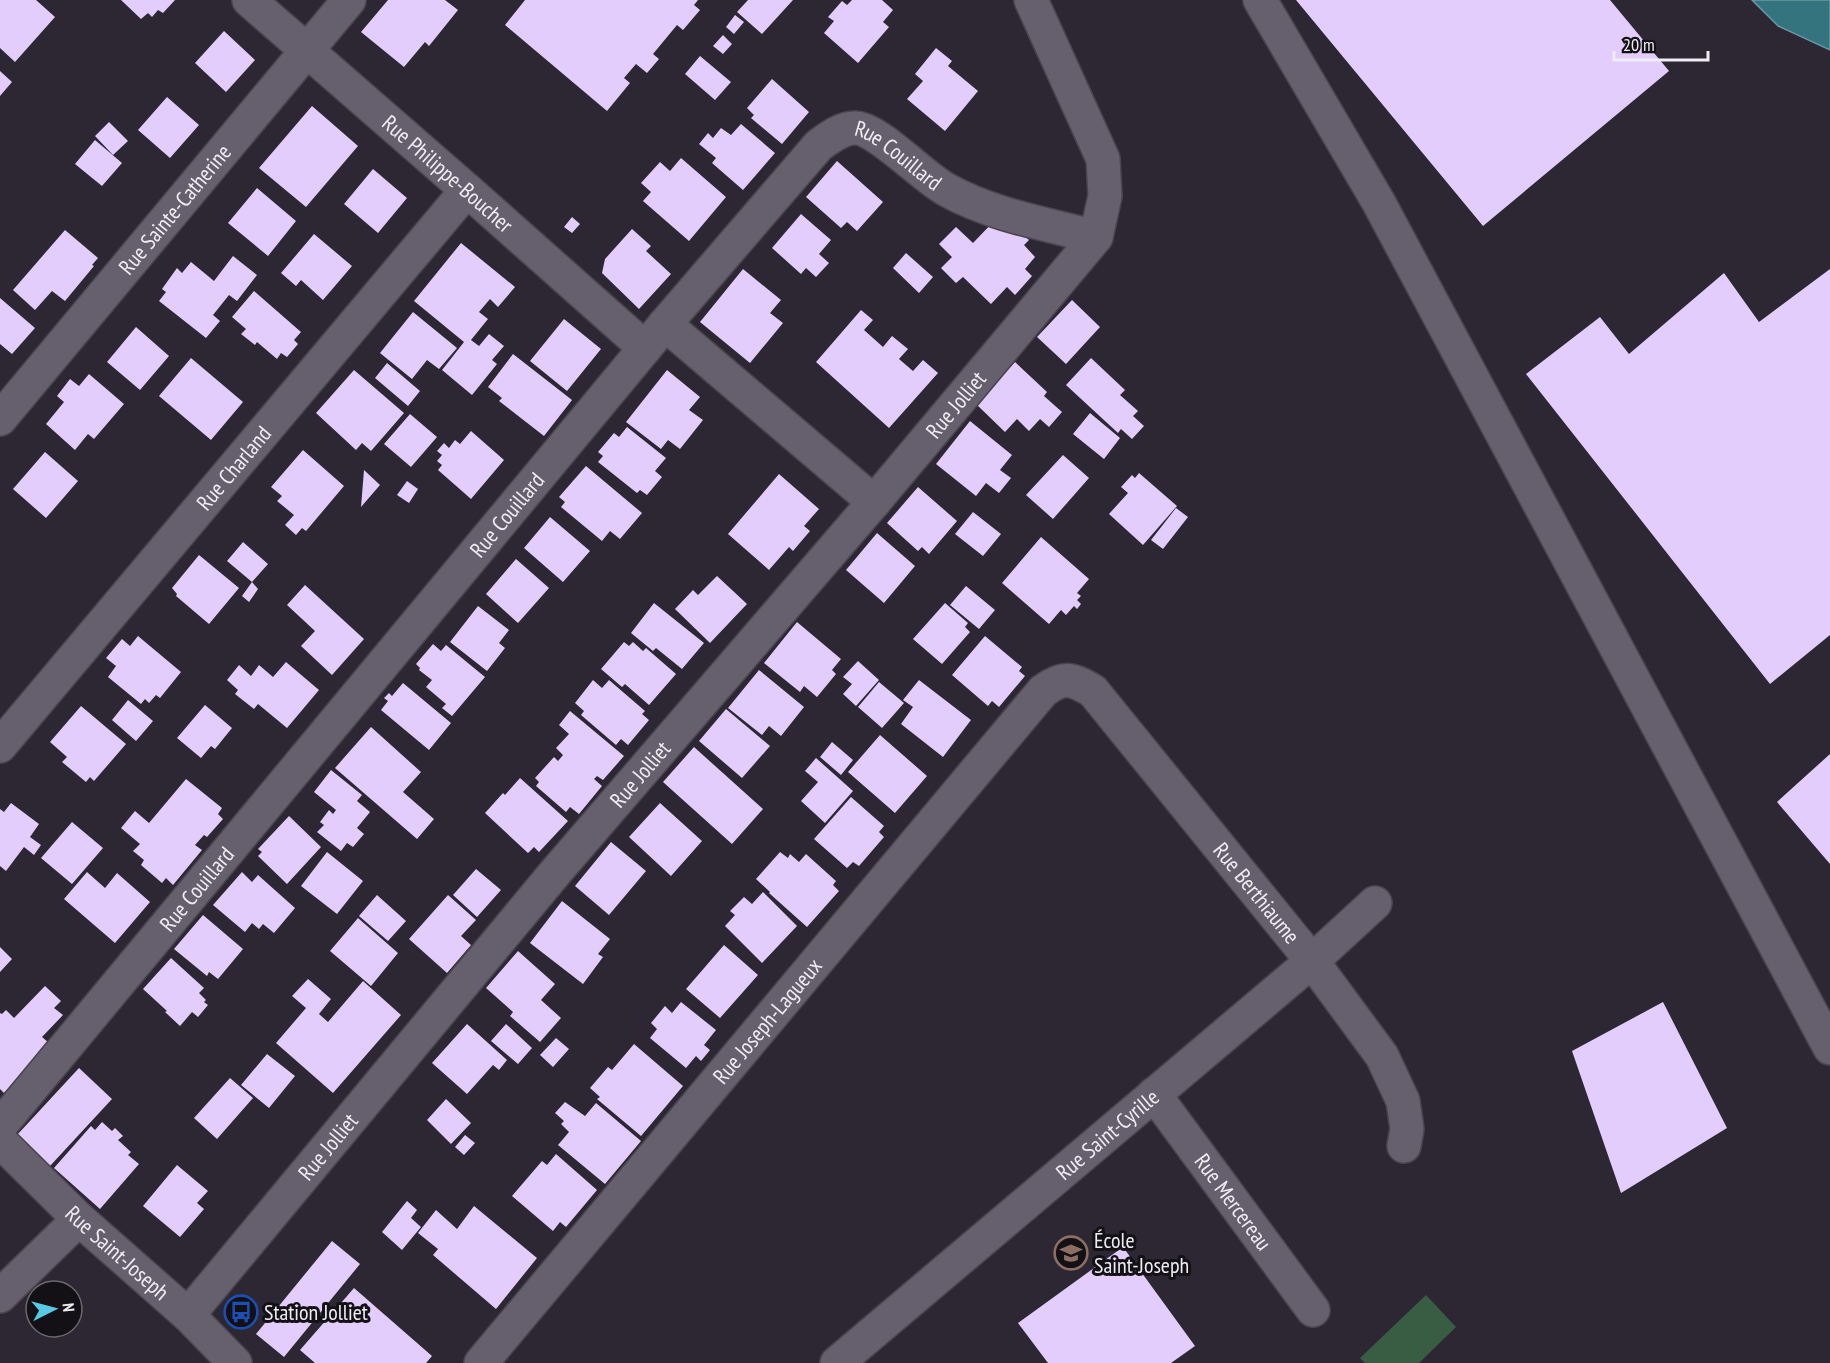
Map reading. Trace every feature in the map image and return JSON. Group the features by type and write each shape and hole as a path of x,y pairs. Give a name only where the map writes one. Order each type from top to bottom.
{"street":[{"name":"Rue Philippe-Boucher","path":"249,0 467,190 874,502"},
{"name":"Rue Sainte-Catherine","path":"0,419 349,0"},
{"path":"1030,0 1103,159 1105,196 1096,237"},
{"path":"1260,0 1379,203 1830,1048"},
{"name":"Rue Couillard","path":"0,1126 655,336 819,145 839,132 856,128 875,135 930,178 956,194 988,208 1096,237"},
{"name":"Rue Charland","path":"0,746 467,190"},
{"name":"Rue Jolliet","path":"188,1315 554,874 874,502 1096,237"},
{"name":"Rue Berthiaume","path":"1055,682 1068,680 1093,691 1312,961 1382,1056 1403,1101 1407,1129 1404,1146"},
{"name":"Rue Joseph-Lagueux","path":"481,1363 1042,691 1055,682"},
{"name":"Rue Saint-Cyrille","path":"837,1363 1312,961 1375,903"},
{"name":"Rue Mercereau","path":"1154,1094 1313,1310"},
{"name":"Rue Saint-Joseph","path":"0,1141 79,1219 188,1315 236,1363"},
{"path":"0,1296 79,1219"}],"green space":[{"path":"1426,1295 1456,1327 1419,1363 1365,1363 1360,1358"}],"water":[{"path":"1752,0 1830,0 1830,50 1778,26"}],"building":[{"path":"0,0 36,0 55,17 15,62 0,48"},
{"path":"121,0 175,0 163,13 158,10 152,17 148,13 141,19"},
{"path":"388,0 445,0 458,10 429,46 425,42 404,67 361,32"},
{"path":"525,0 698,0 694,5 700,10 683,30 677,25 653,54 659,59 647,73 636,64 624,78 630,83 607,111 505,25"},
{"path":"748,0 793,0 762,34 737,12"},
{"path":"852,0 882,0 893,10 883,22 889,27 858,63 824,33 834,21 828,17 842,1 847,5"},
{"path":"1296,0 1610,0 1669,71 1483,226"},
{"path":"735,15 744,22 734,34 726,27"},
{"path":"224,31 255,60 226,92 195,63"},
{"path":"723,35 732,44 723,54 713,46"},
{"path":"936,48 952,61 948,66 978,91 945,131 907,99 923,81 915,74"},
{"path":"700,56 731,82 715,100 685,74"},
{"path":"0,71 12,82 0,96"},
{"path":"772,79 809,112 782,144 751,118 754,115 747,108"},
{"path":"167,97 199,125 170,158 138,130"},
{"path":"312,106 358,146 306,207 259,168"},
{"path":"109,122 128,141 113,155 95,136"},
{"path":"741,124 775,153 743,190 712,163 716,158 699,144 708,133 713,138 721,128 731,135"},
{"path":"95,140 122,163 102,186 75,164"},
{"path":"681,158 726,197 689,241 643,201 651,192 641,183 660,162 670,171"},
{"path":"837,161 883,202 857,231 847,222 841,228 806,197"},
{"path":"373,169 407,198 378,233 344,204"},
{"path":"257,188 296,221 268,256 228,223"},
{"path":"801,214 831,240 819,254 829,263 816,277 806,268 801,274 772,248"},
{"path":"572,217 580,224 572,233 564,227"},
{"path":"996,219 1011,223 1029,240 1024,245 1035,257 1025,269 1032,276 1015,295 1007,287 991,304 963,277 956,283 941,268 952,257 939,244 956,227 973,243"},
{"path":"632,229 651,246 646,251 671,274 639,309 602,273 605,259"},
{"path":"65,230 98,258 65,301 52,291 35,310 13,290"},
{"path":"314,234 352,266 323,300 301,280 296,286 281,273"},
{"path":"461,243 515,287 498,307 490,299 479,312 488,319 471,340 479,346 489,334 504,346 492,360 497,364 472,395 442,370 464,342 414,301"},
{"path":"906,253 933,277 919,293 893,268"},
{"path":"233,256 257,275 237,301 229,295 213,315 220,321 206,338 159,301 166,292 162,289 177,268 182,273 191,262 214,281"},
{"path":"743,269 781,300 770,313 783,323 750,363 700,322"},
{"path":"1830,269 1830,635 1770,684 1526,374 1600,317 1629,354 1724,273 1759,322"},
{"path":"254,291 301,332 294,340 298,344 287,357 281,353 277,359 257,342 255,345 241,334 246,329 232,317"},
{"path":"0,298 35,328 12,354 0,344"},
{"path":"1072,300 1100,327 1066,364 1037,337"},
{"path":"861,310 873,320 864,330 883,347 892,336 908,349 899,359 913,371 923,360 938,373 889,428 816,362"},
{"path":"413,312 457,348 439,369 427,360 412,379 380,353"},
{"path":"564,319 601,349 567,391 530,361"},
{"path":"136,327 169,356 140,390 107,362"},
{"path":"513,354 572,400 544,436 499,401 502,398 488,387"},
{"path":"191,358 243,402 211,440 159,396"},
{"path":"1091,358 1125,390 1120,395 1138,411 1133,416 1144,426 1132,439 1121,429 1118,433 1066,385"},
{"path":"1015,362 1047,392 1044,396 1062,412 1049,427 1040,419 1029,431 1017,419 1005,432 976,404"},
{"path":"387,363 420,391 408,406 375,378"},
{"path":"354,370 404,413 371,451 362,443 356,450 316,413"},
{"path":"667,370 700,397 689,410 703,420 680,449 668,440 661,449 626,422"},
{"path":"89,374 124,404 94,439 88,434 75,450 46,424 64,402 57,396 70,379 79,386"},
{"path":"1090,413 1120,438 1104,459 1073,434"},
{"path":"410,414 437,437 411,467 384,444"},
{"path":"970,421 1012,455 1000,470 1011,478 999,493 986,483 976,496 936,464"},
{"path":"627,427 666,458 655,471 662,477 647,495 640,490 637,493 598,462 603,456 598,452 614,433 619,437"},
{"path":"471,431 504,460 471,499 438,470 442,465 437,461 442,455 437,451 444,443 449,448 455,440 460,444"},
{"path":"303,450 344,486 306,531 302,528 296,535 285,525 294,515 277,501 282,496 271,487"},
{"path":"45,452 78,481 46,518 13,489"},
{"path":"1063,455 1089,478 1053,519 1026,495"},
{"path":"586,466 642,513 620,539 610,531 602,541 561,507 565,502 559,497"},
{"path":"364,470 380,485 361,507"},
{"path":"1139,473 1177,506 1143,545 1109,514 1128,493 1121,487 1132,475 1135,478"},
{"path":"779,474 819,509 804,526 810,531 793,551 789,547 769,570 728,534"},
{"path":"407,481 418,489 409,503 397,495"},
{"path":"918,487 957,521 929,554 922,547 918,551 887,523"},
{"path":"1176,508 1188,517 1163,549 1151,540"},
{"path":"973,512 1001,534 983,556 955,534"},
{"path":"550,517 590,551 563,582 524,548"},
{"path":"877,533 915,566 884,603 846,570"},
{"path":"1041,537 1089,579 1077,593 1081,596 1077,600 1081,604 1077,609 1074,606 1066,615 1061,610 1049,624 1002,583"},
{"path":"243,542 268,564 252,582 227,561"},
{"path":"199,555 239,588 209,624 176,596 172,588"},
{"path":"516,559 549,588 518,623 486,594"},
{"path":"717,576 747,604 710,643 675,609 693,590 698,595"},
{"path":"252,582 258,589 249,602 242,596"},
{"path":"305,585 364,639 332,675 301,646 315,631 287,605"},
{"path":"966,586 995,610 979,629 950,605"},
{"path":"654,603 704,643 682,669 656,648 653,651 631,633"},
{"path":"945,603 968,623 965,627 970,632 942,664 913,639"},
{"path":"478,606 509,630 499,643 505,648 487,671 450,642"},
{"path":"797,622 841,659 832,670 836,674 817,697 804,686 800,692 764,663"},
{"path":"138,636 181,672 160,698 156,695 149,703 145,699 141,704 108,677 116,666 106,658 122,639 130,646"},
{"path":"985,636 1022,667 1019,671 1025,676 999,707 992,701 988,706 952,675"},
{"path":"624,642 629,646 633,642 643,651 646,648 676,674 649,705 625,684 622,687 601,669"},
{"path":"433,644 441,651 446,645 485,677 452,716 442,708 446,704 426,687 432,680 419,670 416,664"},
{"path":"858,661 879,680 856,706 843,694 852,684 843,677"},
{"path":"286,662 319,690 287,728 258,704 254,709 235,694 238,690 227,680 239,665 251,676 259,665 273,677"},
{"path":"759,670 804,707 781,736 769,726 762,735 728,708"},
{"path":"593,680 602,688 609,680 645,711 642,714 649,720 628,745 621,739 616,745 581,715 584,711 575,703"},
{"path":"919,680 971,720 943,757 901,724 913,707 903,700"},
{"path":"879,682 904,703 882,728 858,707"},
{"path":"403,683 451,723 429,750 381,710 388,701 384,698 389,693 392,696"},
{"path":"128,700 153,721 136,741 112,720"},
{"path":"205,705 232,728 215,749 211,746 201,758 177,738"},
{"path":"81,706 126,744 94,781 90,777 86,782 62,762 67,757 50,742"},
{"path":"726,709 770,746 742,778 699,741"},
{"path":"570,711 624,756 603,780 597,776 594,779 602,786 579,814 570,807 566,812 536,786 539,782 535,778 554,757 558,761 563,755 556,748 569,734 559,725"},
{"path":"371,727 421,772 403,792 434,819 417,839 335,768"},
{"path":"880,735 927,776 895,813 848,772"},
{"path":"832,742 853,760 841,775 820,757"},
{"path":"694,747 763,809 732,844 663,782"},
{"path":"1830,754 1830,864 1777,802"},
{"path":"816,758 853,791 825,823 801,801 818,782 805,771"},
{"path":"331,770 362,795 357,801 370,812 357,828 364,834 353,847 347,843 341,851 317,832 324,825 320,822 329,810 333,814 336,810 314,792"},
{"path":"520,778 568,821 539,852 534,847 528,853 485,813"},
{"path":"186,779 222,808 218,814 223,819 207,837 204,835 195,845 202,850 173,885 166,878 162,883 141,865 144,860 133,851 140,844 121,828 135,811 149,823"},
{"path":"851,797 884,826 879,832 884,837 859,866 853,862 847,868 814,839"},
{"path":"11,803 39,824 30,837 41,845 34,855 24,847 6,871 0,866 0,809 4,812"},
{"path":"660,803 702,841 671,876 629,837"},
{"path":"289,816 321,847 287,884 258,856 262,852 258,849"},
{"path":"72,822 103,848 72,884 41,858"},
{"path":"611,842 646,871 609,915 575,886"},
{"path":"327,852 363,881 337,914 301,886"},
{"path":"780,852 788,858 790,854 799,862 806,854 836,881 833,885 839,891 807,927 756,879"},
{"path":"476,869 501,890 477,917 453,895"},
{"path":"87,872 105,888 117,873 150,902 115,943 64,899"},
{"path":"242,872 252,882 258,875 295,908 274,933 263,924 259,929 252,923 245,932 213,905"},
{"path":"763,892 797,926 762,963 725,926 735,915 730,911 744,897 752,904"},
{"path":"377,895 406,921 388,941 359,916"},
{"path":"448,895 476,920 461,936 471,945 447,973 409,939"},
{"path":"562,901 610,939 598,954 603,957 583,984 530,943"},
{"path":"203,915 243,949 218,979 209,972 207,976 174,949"},
{"path":"358,918 398,953 371,986 330,951"},
{"path":"724,945 758,975 720,1018 686,989"},
{"path":"0,947 12,959 0,972"},
{"path":"518,951 555,984 541,1000 561,1018 540,1042 510,1016 513,1012 486,988"},
{"path":"171,958 204,988 199,993 208,1005 198,1017 192,1012 180,1026 143,989"},
{"path":"308,979 331,999 319,1014 328,1022 363,981 401,1015 333,1093 276,1043 306,1008 292,996"},
{"path":"45,986 61,1001 54,1008 63,1015 42,1037 49,1043 4,1093 0,1089 0,1013 6,1010 14,1018"},
{"path":"681,1002 716,1030 704,1045 710,1050 701,1061 696,1056 686,1068 650,1038 657,1029 651,1023 665,1006 672,1013"},
{"path":"1663,1002 1727,1128 1621,1193 1572,1051"},
{"path":"467,1024 507,1060 499,1070 493,1065 467,1094 432,1063"},
{"path":"506,1024 532,1048 518,1064 491,1041"},
{"path":"556,1038 569,1049 553,1067 540,1055"},
{"path":"634,1044 683,1086 641,1136 597,1099 600,1097 590,1088 608,1067 612,1070"},
{"path":"267,1054 295,1076 269,1108 241,1085"},
{"path":"79,1068 112,1099 50,1166 17,1135"},
{"path":"230,1078 253,1098 217,1139 194,1118"},
{"path":"446,1099 471,1123 451,1144 427,1120"},
{"path":"565,1102 585,1116 596,1103 641,1141 605,1184 558,1145 569,1132 561,1124 564,1121 555,1113"},
{"path":"102,1122 112,1131 115,1128 123,1136 118,1140 131,1152 128,1155 139,1164 100,1209 54,1168 91,1126 95,1130"},
{"path":"465,1135 475,1143 464,1155 455,1147"},
{"path":"556,1154 597,1190 566,1227 560,1222 553,1231 512,1196 542,1161 547,1165"},
{"path":"177,1165 208,1191 197,1203 204,1209 180,1237 143,1206"},
{"path":"407,1201 417,1210 411,1218 421,1227 402,1250 382,1232"},
{"path":"474,1206 537,1258 496,1309 433,1255 438,1249 418,1233 436,1210 457,1229"},
{"path":"332,1241 360,1264 284,1357 256,1334"},
{"path":"1123,1247 1195,1346 1171,1363 1048,1363 1018,1323"},
{"path":"354,1288 432,1356 426,1363 315,1363 300,1350"}],"place":[{"name":"École Saint-Joseph","path":"1071,1253"},
{"name":"Station Jolliet","path":"241,1312"}]}
